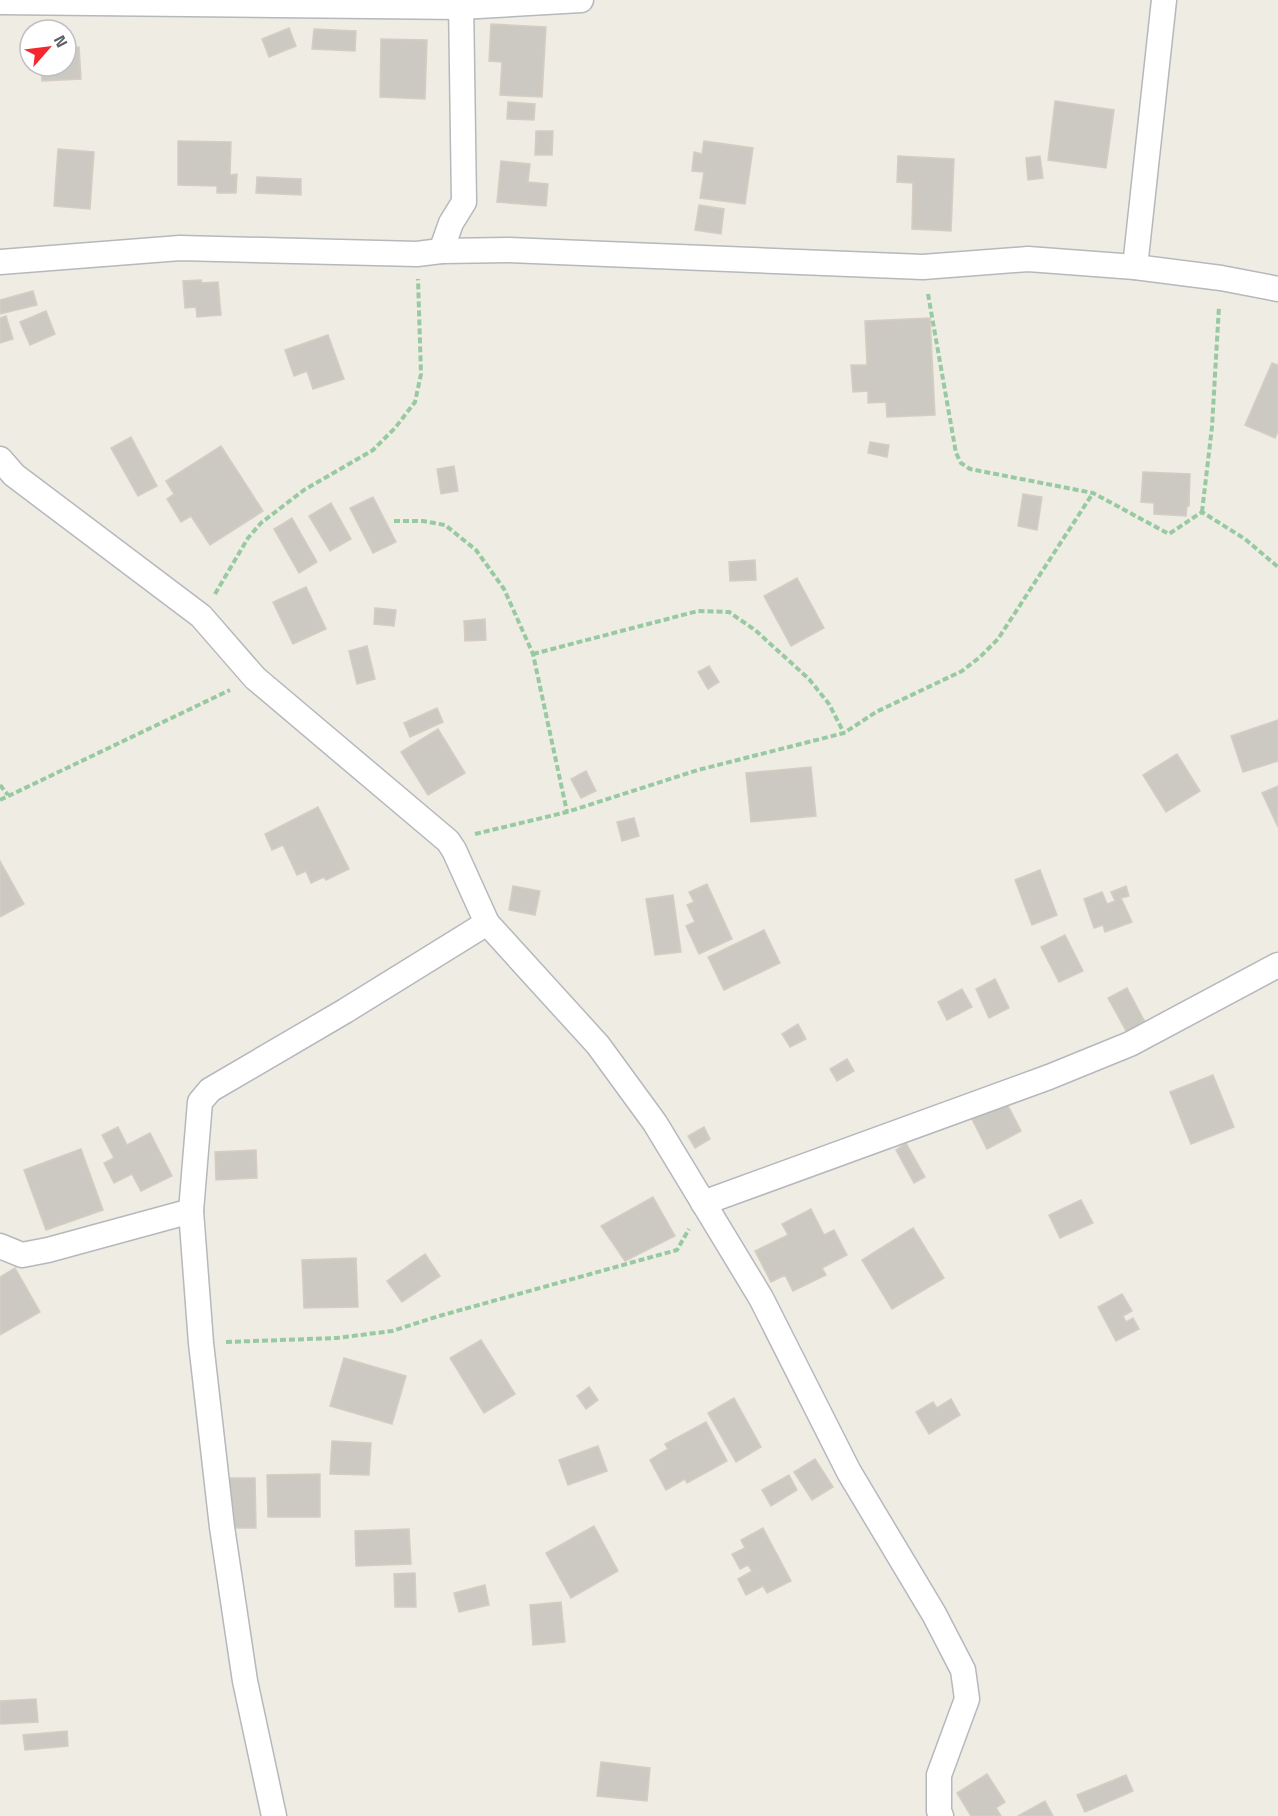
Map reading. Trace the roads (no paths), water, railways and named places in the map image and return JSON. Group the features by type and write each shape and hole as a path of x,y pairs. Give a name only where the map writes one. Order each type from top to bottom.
{"street":[{"path":"0,2 461,3 581,0"},
{"path":"1135,267 1164,0"},
{"path":"441,251 451,223 464,202 461,3"},
{"path":"0,262 180,248 417,254 441,251 509,250 923,267 1028,260 1135,267 1221,278 1278,289"},
{"path":"0,459 14,475 201,616 255,678 448,841 486,923 598,1044 655,1123 761,1298 849,1472 933,1614 963,1670 967,1699 939,1775 941,1816"},
{"path":"274,1816 245,1681 222,1527 201,1343 192,1211 197,1115 200,1102 210,1090 345,1011 486,923"},
{"path":"703,1203 1049,1077 1130,1044 1278,965"},
{"path":"0,1246 21,1255 48,1250 192,1211"}]}
